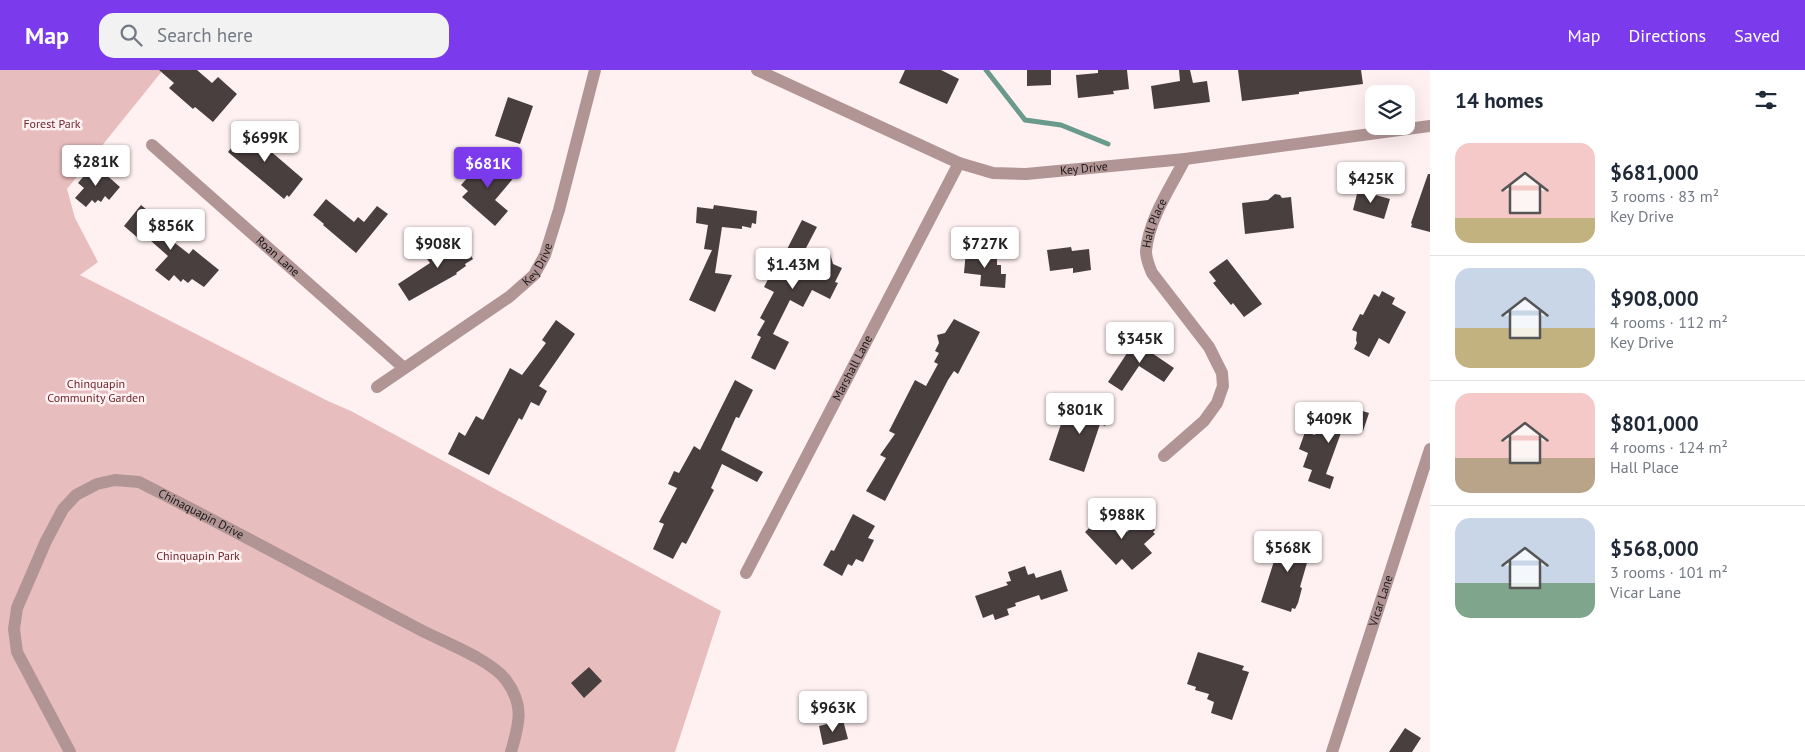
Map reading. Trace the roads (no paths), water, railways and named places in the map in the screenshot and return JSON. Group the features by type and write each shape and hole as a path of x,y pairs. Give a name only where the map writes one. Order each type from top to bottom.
{"street":[{"name":"Key Drive","path":"377,387 509,297 534,275 545,256 557,218 595,70"},
{"name":"Key Drive","path":"756,70 959,163 993,173 1026,174 1185,159 1430,126"},
{"name":"Roan Lane","path":"152,145 404,368"},
{"name":"Hall Place","path":"1164,456 1204,421 1217,402 1222,386 1222,373 1209,347 1152,273 1146,252 1154,220 1185,159"},
{"name":"Marshall Lane","path":"746,573 959,163"},
{"name":"Vicar Lane","path":"1332,752 1430,449"},
{"name":"Chinaquapin Drive","path":"70,752 17,652 14,629 17,608 46,541 63,509 76,495 97,484 115,480 139,482 488,664 504,678 518,700 520,717 511,752"}],"waterway":[{"path":"986,70 1025,120 1061,125 1108,144"}],"park label":[{"name":"Forest Park","path":"52,124"},
{"name":"Chinquapin Community Garden","path":"96,391"},
{"name":"Chinquapin Park","path":"198,556"}]}
